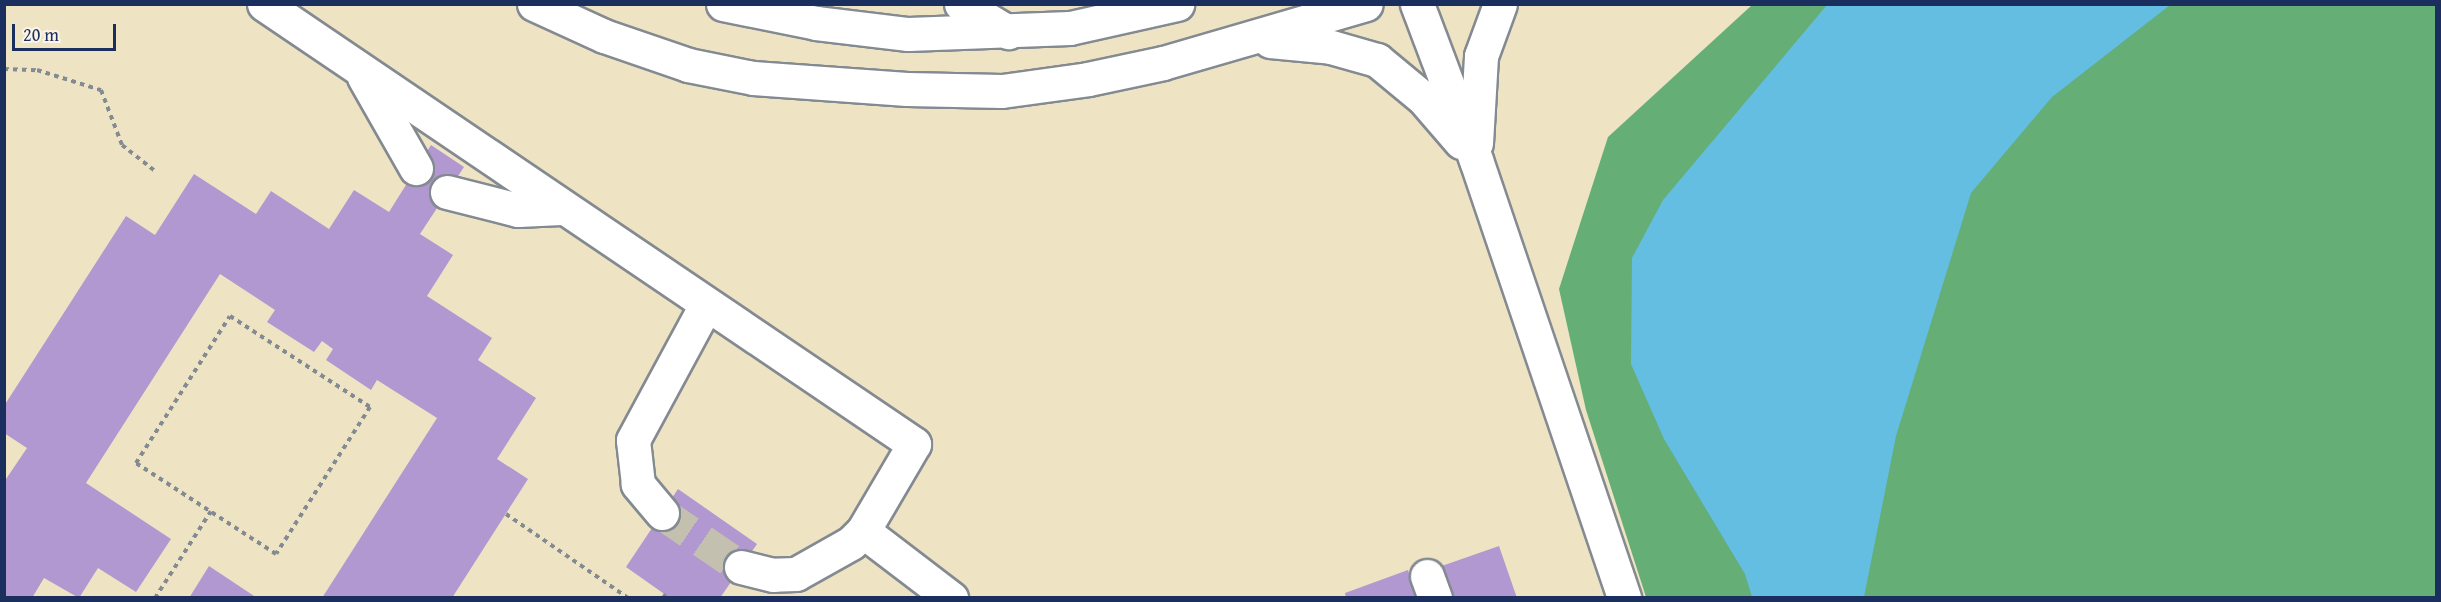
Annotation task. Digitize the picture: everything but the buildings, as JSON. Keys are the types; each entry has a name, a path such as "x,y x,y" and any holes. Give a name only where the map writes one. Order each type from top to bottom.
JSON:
{"street":[{"path":"264,4 355,63 561,208 914,444 863,531 835,555 796,574 773,575 741,567"},
{"path":"534,4 604,36 688,65 753,78 907,89 1002,91 1088,79 1252,40 1366,4"},
{"path":"723,4 776,16 908,34 1009,33 1070,28 1177,4"},
{"path":"776,16 840,4"},
{"path":"961,4 1009,33"},
{"path":"1417,4 1476,160 1624,597"},
{"path":"1476,160 1481,56 1500,4"},
{"path":"1252,40 1331,47 1377,60 1423,98 1476,160"},
{"path":"355,63 380,100 416,168"},
{"path":"447,192 519,210 561,208"},
{"path":"662,513 638,484 633,440 706,305"},
{"path":"863,531 951,597"}],"path":[{"path":"4,69 37,70 101,90 122,145 155,171"},
{"path":"230,316 370,407 276,554 211,511 136,463 230,316"},
{"path":"155,597 211,511"},
{"path":"506,514 628,597"}],"green space":[{"path":"1752,5 2436,5 2436,597 1646,597 1586,410 1559,289 1608,137"}],"water":[{"path":"1827,5 2170,5 2052,97 1971,193 1896,436 1864,597 1752,597 1745,574 1664,439 1631,364 1632,258 1663,200"}],"tunnel":[{"path":"662,513 741,567"}]}
